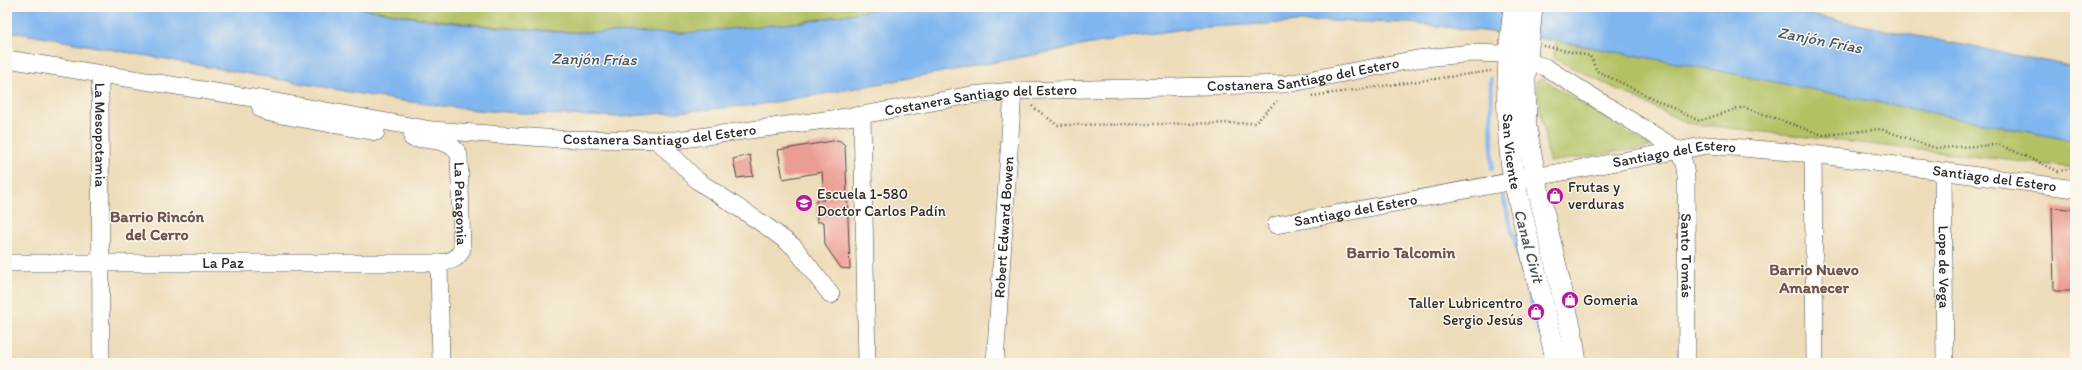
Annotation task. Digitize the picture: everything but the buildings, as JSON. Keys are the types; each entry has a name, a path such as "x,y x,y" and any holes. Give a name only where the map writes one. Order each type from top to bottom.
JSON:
{"main road":[{"name":"San Vicente","path":"1514,7 1528,37"},
{"name":"San Vicente","path":"1532,7 1528,37 1518,58 1508,132 1514,180 1557,363"},
{"name":"San Vicente","path":"1518,58 1535,176 1572,335 1576,363"}],"street":[{"name":"Costanera Santiago del Estero","path":"7,59 100,75 259,99 432,130 559,139 658,141 862,115 971,95 1013,91 1281,84 1443,56 1486,52 1518,58 1545,67 1678,150"},
{"name":"La Mesopotamia","path":"100,75 101,363"},
{"name":"Robert Edward Bowen","path":"995,363 1013,91"},
{"name":"La Patagonia","path":"259,99 261,109 270,113 450,144 456,148 459,155 462,249 459,256 452,261 439,263 440,363"},
{"path":"862,115 867,363"},
{"path":"658,141 698,181 766,226 794,247 831,295"},
{"name":"Santiago del Estero","path":"1276,225 1678,150 1717,145 1813,154 2075,189"},
{"name":"Santo Tomás","path":"1678,150 1684,163 1686,176 1687,363"},
{"path":"1813,154 1815,363"},
{"name":"Lope de Vega","path":"1943,171 1945,363"},
{"name":"La Paz","path":"7,263 439,263"}],"path":[{"path":"1528,37 1543,46 1590,56 1597,71 1699,121 1743,107 1823,135 1881,129 1935,148 2000,145 2058,171 2075,168"}],"green space":[{"path":"354,7 886,7 810,20 734,30 641,34 518,28 436,20"},
{"path":"1556,41 1688,65 2075,141 2075,168 1686,123 1553,58"},
{"path":"1541,78 1651,147 1549,162 1536,81"}],"water":[{"name":"Zanjón Frías","path":"7,7 354,7 429,20 555,32 683,33 806,22 886,7 1770,7 2075,67 2075,141 1688,65 1556,41 1408,23 1321,21 1191,28 1129,37 835,92 756,105 621,117 476,110 395,100 7,31"}],"waterway":[{"name":"Canal Civit","path":"1491,79 1492,168"},
{"name":"Canal Civit","path":"1503,197 1540,335"}],"place":[{"name":"Frutas y verduras","path":"1555,196"},
{"name":"Escuela 1-580 Doctor Carlos Padín","path":"804,203"},
{"name":"Gomeria","path":"1570,300"},
{"name":"Taller Lubricentro Sergio Jesús","path":"1536,312"}],"district":[{"name":"Barrio Rincón del Cerro","path":"157,225"},
{"name":"Barrio Talcomin","path":"1401,252"},
{"name":"Barrio Nuevo Amanecer","path":"1814,278"}]}
